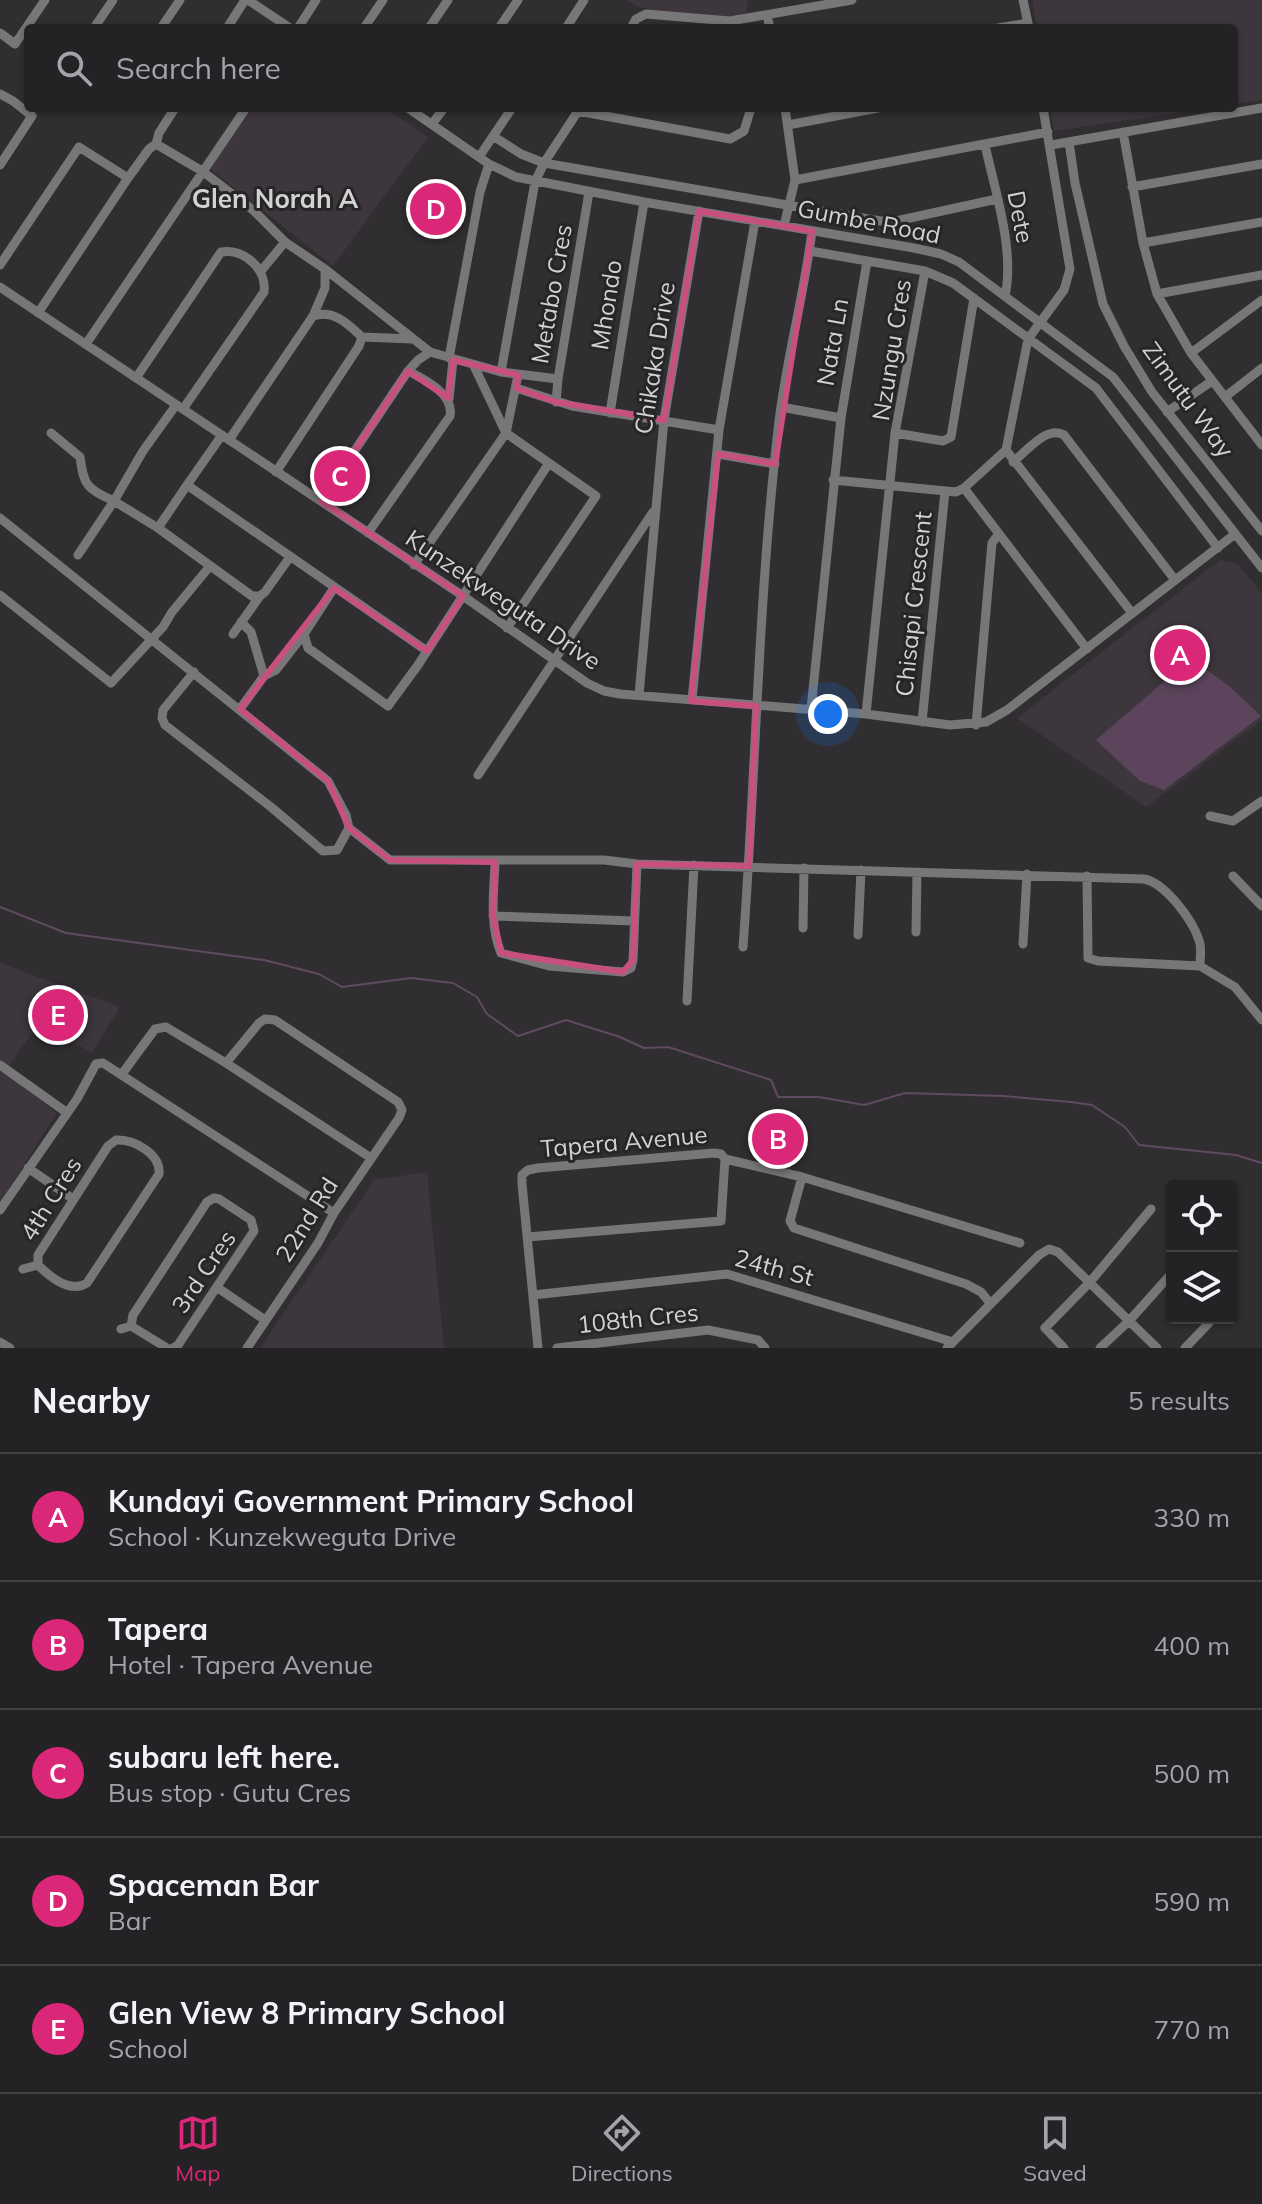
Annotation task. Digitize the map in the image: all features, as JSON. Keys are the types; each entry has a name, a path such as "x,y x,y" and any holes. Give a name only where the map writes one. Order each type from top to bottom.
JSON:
{"street":[{"path":"29,24 45,0"},
{"path":"97,24 113,0"},
{"path":"164,24 180,0"},
{"path":"230,24 246,0 284,24"},
{"path":"301,24 316,0"},
{"path":"367,24 383,0"},
{"path":"432,24 448,0"},
{"path":"502,24 518,0"},
{"path":"569,24 584,0"},
{"path":"633,24 646,14 730,21 852,0"},
{"path":"1023,0 1028,24"},
{"path":"767,15 769,24"},
{"path":"0,33 15,44 24,31"},
{"path":"0,94 24,110"},
{"path":"1051,145 1262,108"},
{"path":"0,165 32,116 27,112"},
{"path":"38,313 128,178 156,144 172,112"},
{"path":"86,344 243,112"},
{"name":"Gumbe Road","path":"414,112 489,164 535,182 941,254 959,262 1113,377 1262,568"},
{"path":"432,124 441,112"},
{"path":"479,157 509,112"},
{"path":"501,372 535,182 577,112"},
{"path":"594,112 730,139 744,131 750,112"},
{"path":"784,226 795,180 786,112"},
{"path":"788,125 857,112"},
{"path":"833,480 956,492 1006,450 1028,339 1064,290 1070,269 1044,112"},
{"path":"795,180 1048,132"},
{"path":"1123,132 1143,243 1157,294 1191,353 1261,442"},
{"path":"493,136 521,154 544,163 880,221 896,221 997,199"},
{"name":"Zimutu Way","path":"1069,142 1075,183 1103,304 1124,346 1167,412 1262,531"},
{"path":"156,144 202,171 254,211 285,242 325,269 430,352 501,372 558,379"},
{"name":"Dete","path":"985,145 1008,259 1005,296"},
{"path":"0,265 79,147 128,178"},
{"path":"368,533 450,416 451,359 480,192 489,164"},
{"path":"1132,187 1262,164"},
{"name":"Metabo Cres","path":"556,402 589,192"},
{"name":"Mhondo","path":"610,413 644,202"},
{"name":"Chikaka Drive","path":"639,695 653,512 664,420 699,211"},
{"path":"692,700 719,430 755,221"},
{"path":"1143,243 1262,222"},
{"path":"743,947 756,706 775,464 781,407 812,231"},
{"path":"261,271 285,242"},
{"path":"810,251 925,271 953,283 974,298 1096,388 1218,548"},
{"path":"78,555 143,451 264,292 261,271 237,252 221,252 136,378"},
{"name":"Nata Ln","path":"781,407 841,418 867,261"},
{"path":"158,528 313,316 325,288 325,269"},
{"name":"Nzungu Cres","path":"925,271 895,433 943,441 951,437 974,298"},
{"path":"1157,294 1262,275"},
{"name":"Kunzekweguta Drive","path":"0,287 463,596 587,683 604,691 976,725"},
{"path":"1191,353 1262,300"},
{"path":"313,316 330,314 362,337 413,339"},
{"path":"276,472 362,337"},
{"path":"321,501 408,371 430,352"},
{"path":"474,366 506,433 596,496 507,628"},
{"path":"1225,397 1262,368"},
{"path":"408,371 449,399"},
{"path":"414,565 506,433 518,375"},
{"path":"1167,412 1212,381"},
{"path":"516,388 556,402 719,430"},
{"path":"811,709 841,418"},
{"path":"1013,462 1049,432 1057,431 1064,435 1175,580"},
{"path":"51,433 80,457 85,482 92,490 158,528 252,596 260,596"},
{"path":"866,714 895,433"},
{"path":"1006,450 1132,613"},
{"path":"718,454 775,464"},
{"path":"304,634 308,648 388,706 549,463"},
{"path":"187,485 427,651"},
{"path":"964,488 1087,649"},
{"name":"Chisapi Crescent","path":"922,722 945,491"},
{"name":"Chikaka Drive","path":"478,775 653,512"},
{"path":"0,518 328,781 335,790 349,828 390,860 604,860 637,864 1144,879 1160,884 1195,931 1201,947 1200,966"},
{"path":"998,535 992,543 976,725 1007,710 1235,534"},
{"path":"233,634 290,557"},
{"path":"0,595 111,683 153,639 210,566"},
{"path":"240,709 264,676 276,670 304,634 334,588"},
{"path":"241,622 251,632 264,676"},
{"path":"194,672 163,710 165,725 323,851 337,850 349,828"},
{"path":"1210,816 1233,821 1262,801"},
{"path":"495,862 493,916 496,942 501,953 549,966 623,972 631,968 633,960 637,864"},
{"path":"687,1001 694,865"},
{"path":"803,928 804,868"},
{"path":"858,935 861,870"},
{"path":"916,932 917,873"},
{"path":"1023,944 1027,874"},
{"path":"1087,876 1088,958 1200,966 1235,987 1262,1020"},
{"path":"1233,876 1262,906"},
{"path":"493,916 634,921"},
{"name":"22nd Rd","path":"226,1063 262,1020 275,1020 398,1102 402,1113 247,1348"},
{"path":"122,1074 155,1029 166,1027 371,1158"},
{"path":"0,1210 77,1099 96,1064 103,1063 334,1213"},
{"path":"0,1065 66,1112"},
{"name":"4th Cres","path":"116,1140 133,1142 156,1159 160,1165 157,1179 87,1283 80,1287 68,1287 38,1265 38,1255 108,1146 116,1140"},
{"name":"Tapera Avenue","path":"714,1153 721,1154 725,1159 721,1221 527,1237 522,1175 528,1170 714,1153"},
{"path":"725,1159 802,1177 1020,1243"},
{"path":"28,1168 73,1199"},
{"path":"802,1177 790,1221 794,1228 966,1284 981,1292 990,1303"},
{"name":"3rd Cres","path":"167,1348 126,1328 207,1202 214,1198 251,1220 255,1226 251,1238 218,1288 173,1348"},
{"path":"1064,1348 1045,1328 1090,1282 1151,1209"},
{"path":"527,1237 538,1348"},
{"path":"950,1345 1044,1250 1052,1249 1157,1348"},
{"path":"23,1269 38,1265"},
{"name":"24th St","path":"533,1295 727,1274 950,1345"},
{"path":"1100,1348 1166,1280"},
{"path":"218,1288 265,1320"},
{"path":"1185,1348 1208,1324"},
{"name":"108th Cres","path":"557,1348 715,1330 758,1340 765,1348"},
{"path":"0,1342 10,1348"}],"highlighted area":[{"path":"699,211 812,231 775,464 718,454 691,701 756,706 749,866 637,864 633,960 623,972 501,953 493,916 495,862 390,860 349,828 328,781 240,709 334,588 427,651 463,596 321,501 408,371 448,398 453,360 518,375 516,388 556,402 664,420"}],"shaded area":[{"path":"627,0 748,0 746,14 730,24 639,7"},
{"path":"1032,0 1262,0 1262,100 1238,103 1238,24 1036,24"},
{"path":"246,112 391,112 428,137 333,266 209,168"},
{"path":"1051,112 1183,112 1054,131"},
{"path":"1220,560 1238,564 1262,593 1262,720 1146,807 1017,718"},
{"path":"1188,661 1218,678 1261,716 1164,790 1140,781 1096,740"},
{"path":"0,963 120,1007 92,1053 39,1023 9,1066 0,1060"},
{"path":"0,1069 57,1113 0,1203"},
{"path":"427,1172 444,1348 260,1348 374,1180"}],"waterway":[{"path":"0,907 66,933 264,960 319,974 342,987 411,978 453,983 477,997 487,1014 518,1036 566,1020 644,1048 668,1047 771,1080 778,1097 819,1097 864,1105 905,1093 1071,1102 1092,1105 1125,1127 1139,1145 1236,1155 1262,1163"}],"place":[{"name":"Spaceman Bar","path":"436,209"},
{"name":"subaru left here.","path":"340,476"},
{"name":"Kundayi Government Primary School","path":"1180,655"},
{"name":"Glen View 8 Primary School","path":"58,1015"},
{"name":"Tapera","path":"778,1139"}],"district":[{"name":"Glen Norah A","path":"275,199"}]}
